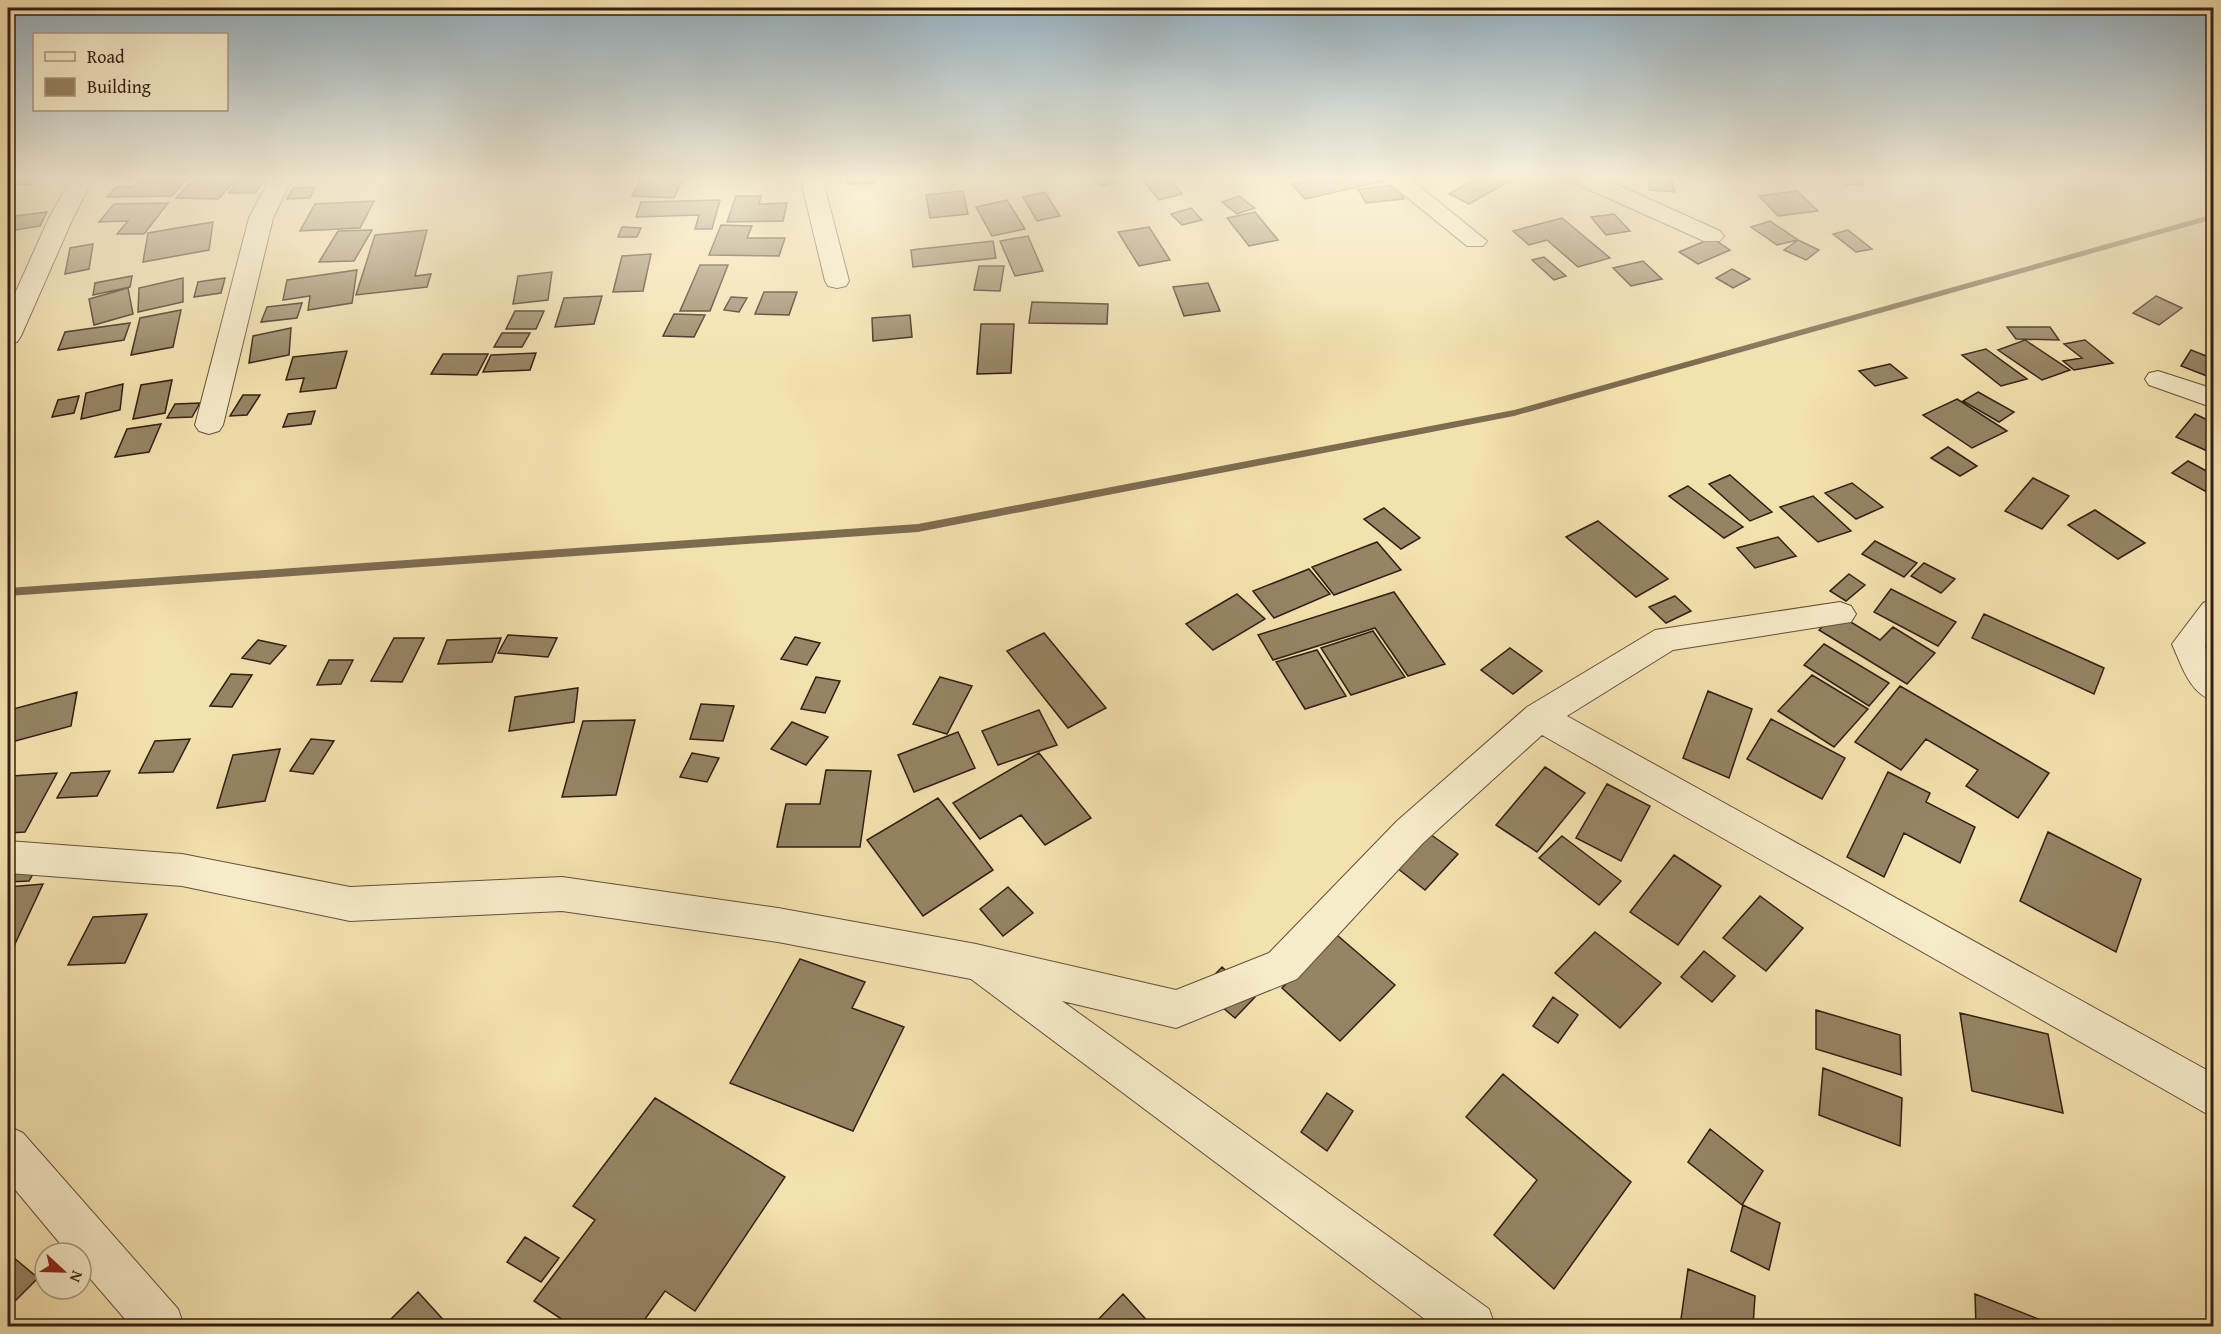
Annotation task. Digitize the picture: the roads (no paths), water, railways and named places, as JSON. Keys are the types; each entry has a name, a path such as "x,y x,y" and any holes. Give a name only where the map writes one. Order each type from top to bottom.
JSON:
{"street":[{"path":"8,336 51,239"},
{"path":"209,425 256,239"},
{"path":"827,239 837,281"},
{"path":"2158,378 2214,399"},
{"path":"2214,611 2188,644 2202,675 2214,687"},
{"path":"8,857 182,870 350,904 562,894 778,926 976,962 1176,1009 1283,966 1410,832 1539,717 1666,639 1840,614"},
{"path":"1539,717 2214,1096"},
{"path":"976,962 1472,1326"},
{"path":"8,1148 161,1326"}],"waterway":[{"path":"8,592 918,528 1514,413 2131,239"}]}
